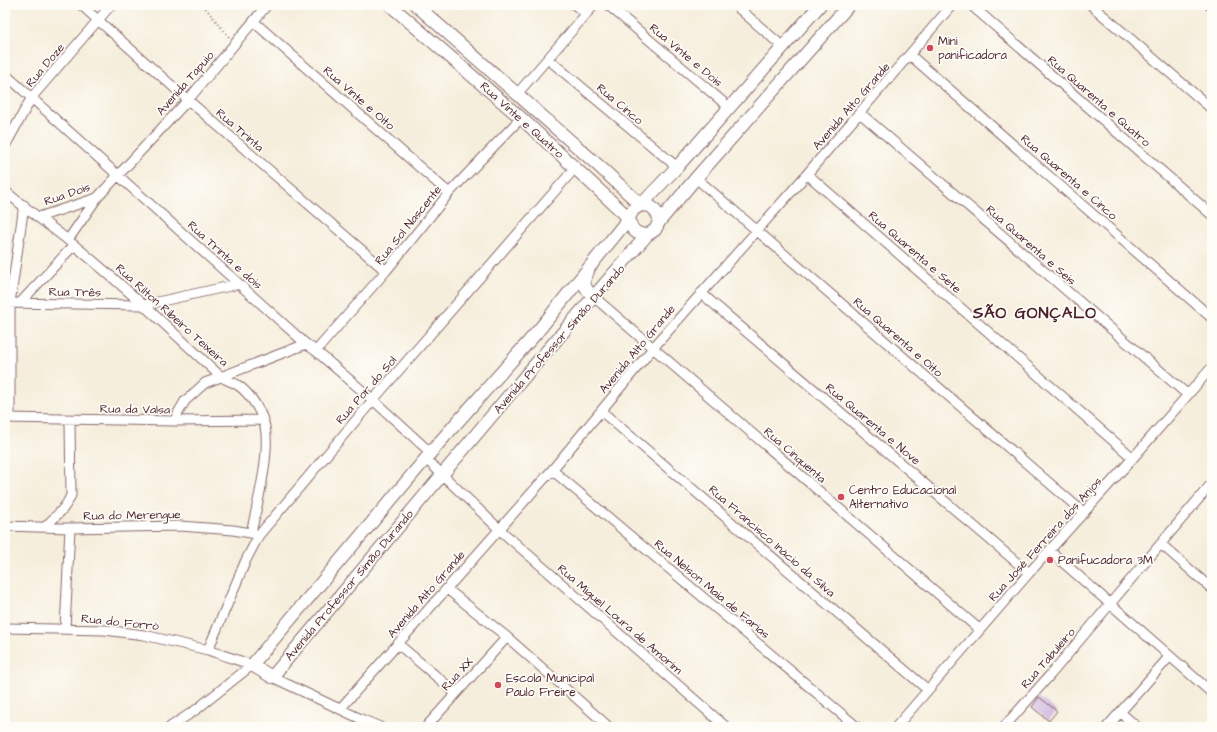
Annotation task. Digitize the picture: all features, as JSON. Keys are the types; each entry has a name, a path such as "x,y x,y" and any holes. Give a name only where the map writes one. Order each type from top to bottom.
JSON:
{"street":[{"name":"Rua Trinta","path":"81,5 188,100 386,271"},
{"name":"Rua Doze","path":"5,146 32,98 111,5"},
{"name":"Avenida Tapuio","path":"118,175 188,100 267,5"},
{"name":"Rua Vinte e Quatro","path":"390,5 521,118 588,180 629,218 631,228 634,231 638,234 647,235"},
{"name":"Rua Vinte e Quatro","path":"416,5 641,205 650,206 654,209 659,217 659,222"},
{"path":"575,5 586,14"},
{"path":"517,94 594,5"},
{"name":"Rua Vinte e Dois","path":"608,5 730,108"},
{"path":"735,5 783,47"},
{"name":"Avenida Professor Simão Durando","path":"252,665 428,456 538,332 629,218 633,210 641,205 677,167 820,5"},
{"name":"Avenida Professor Simão Durando","path":"272,676 441,475 647,235 655,230 659,222 696,178 849,5"},
{"name":"Avenida Alto Grande","path":"340,709 552,470 653,348 860,114 952,5"},
{"name":"Rua Quarenta e Quatro","path":"971,5 1212,215"},
{"path":"1091,5 1212,109"},
{"name":"Rua Vinte e Oito","path":"254,22 449,193"},
{"name":"Rua Quarenta e Cinco","path":"910,55 1212,318"},
{"name":"Rua Cinco","path":"548,59 677,167"},
{"name":"Rua Trinta e dois","path":"5,74 306,344 373,400 428,456 441,475"},
{"name":"Rua Quarenta e Seis","path":"860,114 1188,396"},
{"name":"Rua Sol Nascente","path":"316,351 386,271 449,193 521,118"},
{"path":"588,180 600,167"},
{"name":"Rua Por do Sol","path":"208,650 246,560 255,534 575,168"},
{"name":"Rua Quarenta e Sete","path":"807,174 1133,458"},
{"name":"Rua Dois","path":"39,217 97,198 118,175"},
{"name":"Rua Quarenta e Oito","path":"696,178 1084,513"},
{"name":"Rua Rilton Ribeiro Teixeira","path":"6,194 24,205 39,217 144,305 220,377 237,385 248,395 264,420 266,430 266,451 255,534"},
{"path":"20,302 71,243 97,198"},
{"path":"7,418 7,303 24,205"},
{"path":"591,266 586,276 585,286 587,291 594,297"},
{"name":"Rua Três","path":"7,303 144,305 240,284"},
{"name":"Rua Quarenta e Nove","path":"701,293 1029,573"},
{"name":"Rua Cinquenta","path":"594,297 980,630"},
{"path":"174,421 181,407 198,388 209,381 306,344"},
{"name":"Rua José Ferreira dos Anjos","path":"896,727 1029,573 1133,458 1212,367"},
{"name":"Rua Francisco Inácio da Silva","path":"601,411 928,690"},
{"name":"Rua da Valsa","path":"7,418 174,421 264,420"},
{"path":"45,527 68,504 71,495 70,420"},
{"name":"Rua Nelson Maia de Farias","path":"552,470 857,727"},
{"name":"Rua Miguel Loura de Amorim","path":"441,475 498,530 726,727"},
{"name":"Rua Tabuleiro","path":"1004,727 1211,486"},
{"name":"Rua do Merengue","path":"5,526 70,528 180,526 233,530 255,534"},
{"path":"65,629 70,528"},
{"path":"1161,544 1212,589"},
{"path":"1050,551 1212,693"},
{"path":"447,589 506,637 608,727"},
{"name":"Rua do Forró","path":"5,628 105,630 144,634 208,650 252,665"},
{"name":"Rua XX","path":"426,727 506,637"},
{"path":"398,644 456,693"},
{"path":"1108,727 1170,656"},
{"path":"170,727 252,665 361,720 380,727"},
{"path":"1121,713 1137,727"}],"path":[{"path":"203,5 235,44"}],"building":[{"path":"1039,697 1057,711 1049,721 1032,707"}],"place":[{"name":"Mini panificadora","path":"930,48"},
{"name":"Centro Educacional Alternativo","path":"841,497"},
{"name":"Panifucadora 3M","path":"1050,560"},
{"name":"Escola Municipal Paulo Freire","path":"498,685"}],"district":[{"name":"SÃO GONÇALO","path":"1035,312"}]}
